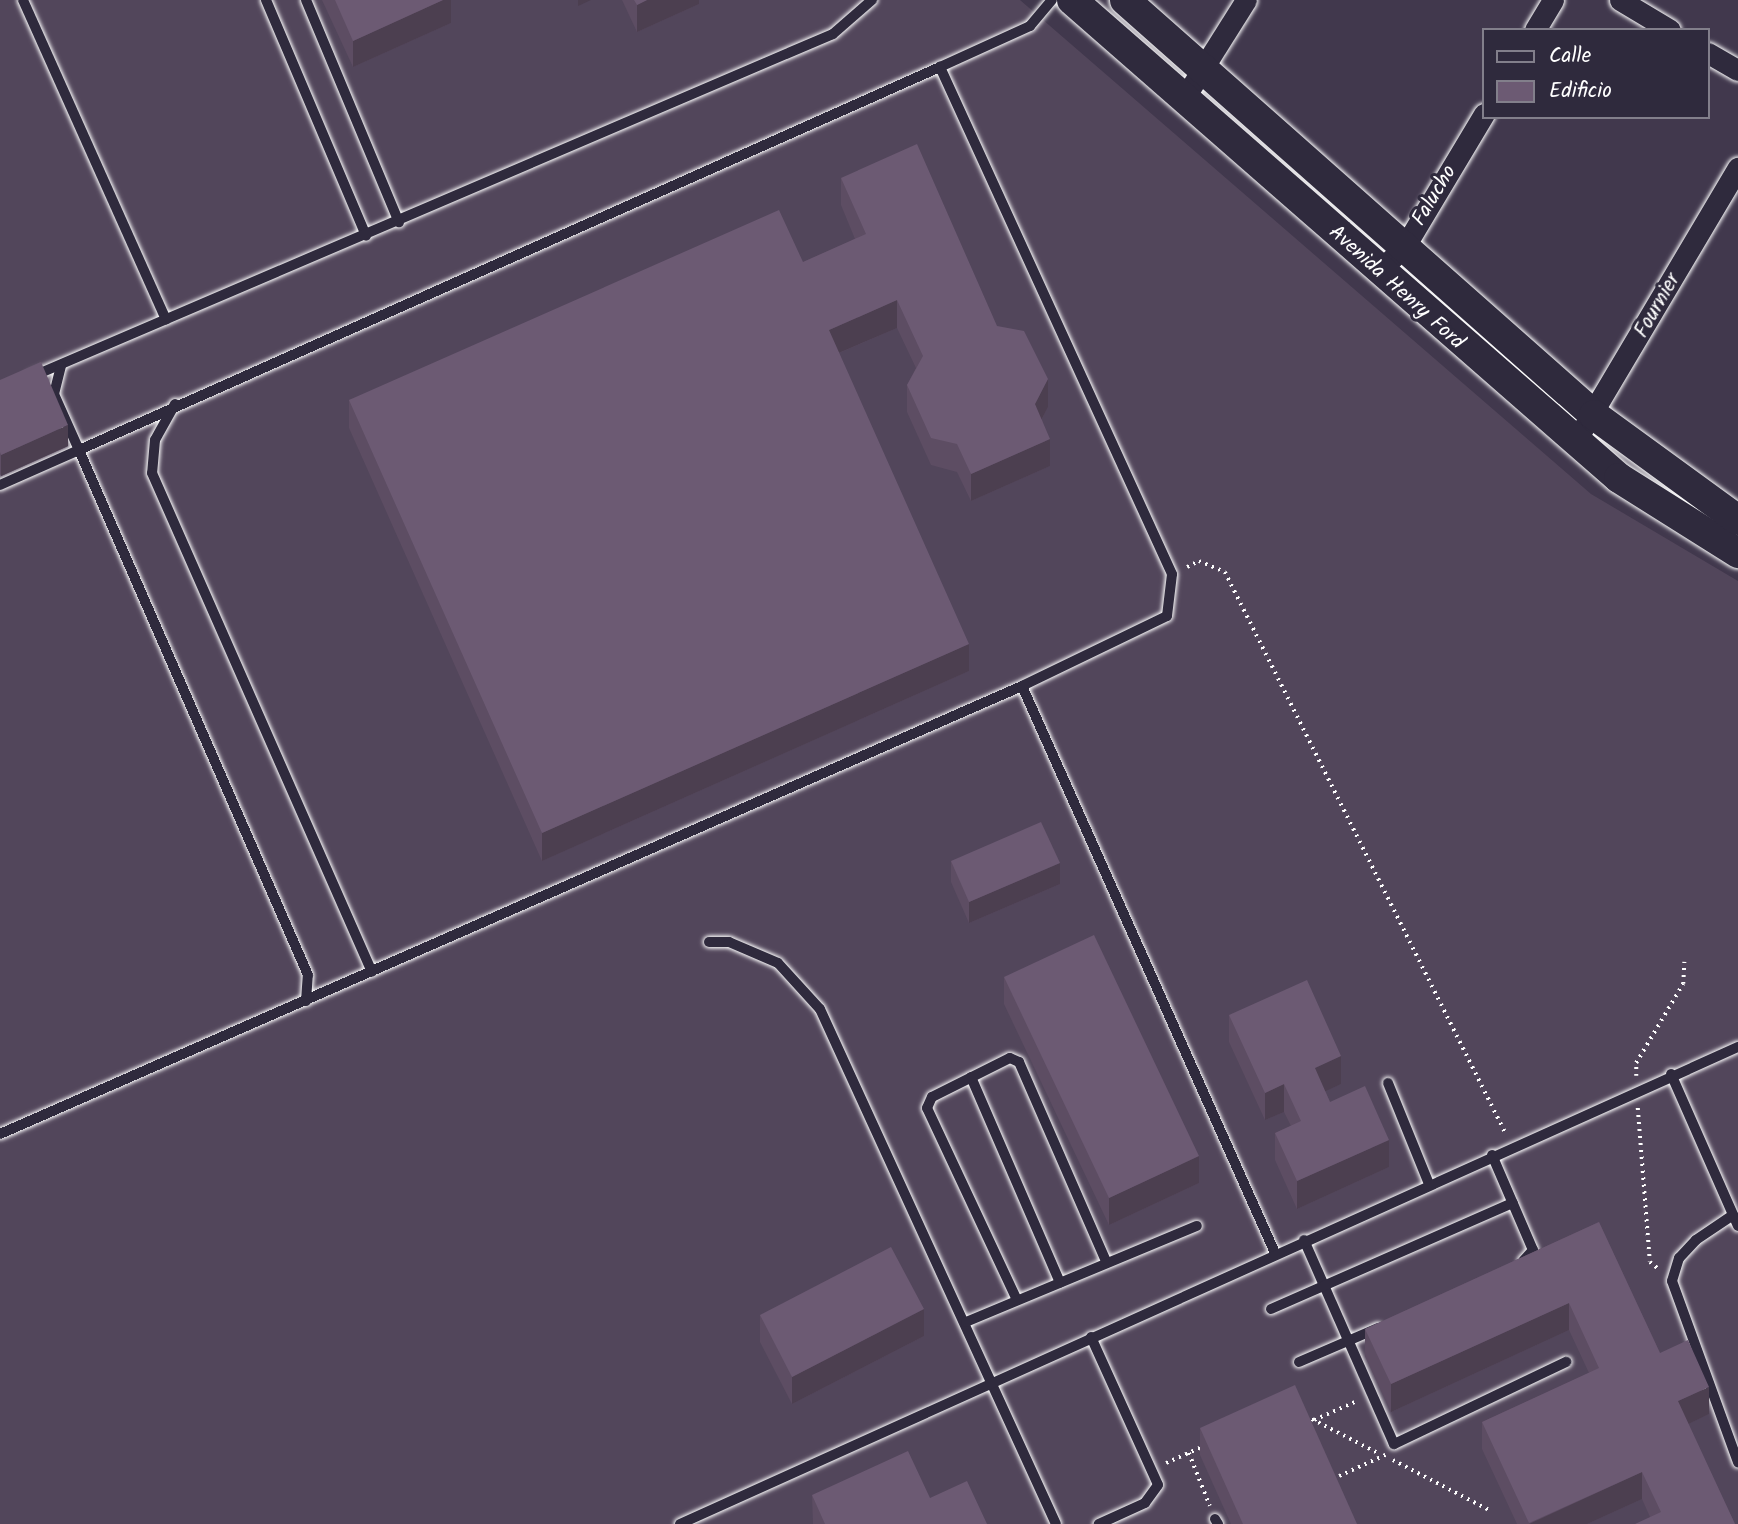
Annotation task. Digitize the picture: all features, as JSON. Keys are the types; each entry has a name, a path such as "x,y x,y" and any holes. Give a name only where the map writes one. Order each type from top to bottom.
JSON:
{"main road":[{"name":"Avenida Henry Ford","path":"1072,0 1378,272 1575,442 1657,504 1738,553"},
{"name":"Avenida Henry Ford","path":"1125,0 1594,415 1738,520"}],"street":[{"path":"1183,100 1246,0"},
{"path":"1536,28 1553,0"},
{"path":"1620,0 1667,28"},
{"path":"1710,54 1738,71"},
{"name":"Falucho","path":"1378,272 1405,246 1482,117"},
{"name":"Fournier","path":"1575,442 1594,415 1738,168"}],"lane":[{"path":"23,0 166,320"},
{"path":"265,0 366,236"},
{"path":"306,0 399,222"},
{"path":"12,384 61,366 399,222 833,34 872,0"},
{"path":"0,485 175,404 940,68 1030,26 1052,0"},
{"path":"0,1134 1022,687 1159,624 1172,603 1172,574 940,68"},
{"path":"61,366 54,394 308,975 306,1001"},
{"path":"175,404 155,440 152,472 372,972"},
{"path":"1022,687 1275,1254"},
{"path":"709,942 729,942 778,963 820,1009 966,1322 1056,1524"},
{"path":"680,1524 1671,1074 1738,1047"},
{"path":"1017,1300 927,1108 932,1097 1010,1058 1019,1062 1107,1263"},
{"path":"1671,1074 1738,1226"},
{"path":"971,1077 1060,1283"},
{"path":"1388,1083 1429,1184"},
{"path":"1492,1155 1533,1250 1504,1269"},
{"path":"1270,1309 1513,1203"},
{"path":"1733,1215 1696,1240 1679,1258 1672,1281 1738,1462"},
{"path":"966,1322 1197,1226"},
{"path":"1304,1240 1369,1395 1394,1444 1566,1362"},
{"path":"1298,1363 1391,1322"},
{"path":"1091,1337 1155,1468 1153,1496 1099,1524"}],"path":[{"path":"1172,574 1199,561 1225,572 1512,1146"},
{"path":"1672,1281 1650,1262 1636,1063 1683,984 1684,962"},
{"path":"1314,1420 1369,1395"},
{"path":"1297,1412 1491,1511"},
{"path":"1155,1468 1214,1441"},
{"path":"1339,1476 1384,1455 1394,1444"},
{"path":"1189,1453 1217,1521"}],"shaded area":[{"path":"0,0 1020,0 1591,494 1738,581 1738,1524 0,1524"}],"building":[{"path":"335,0 443,0 353,41"},
{"path":"634,0 647,0 637,5"},
{"path":"917,144 997,326 1024,331 1048,379 1035,404 1050,439 971,474 957,444 931,438 907,385 923,356 897,300 829,330 969,644 542,833 349,400 779,210 803,262 866,234 841,178"},
{"path":"41,362 68,425 1,455 0,380"},
{"path":"1041,822 1060,863 969,902 951,861"},
{"path":"1094,935 1199,1156 1109,1198 1004,977"},
{"path":"1307,980 1341,1056 1315,1068 1330,1102 1365,1086 1389,1140 1297,1181 1275,1133 1301,1121 1284,1084 1265,1093 1229,1015"},
{"path":"1599,1222 1660,1353 1688,1340 1709,1387 1678,1401 1735,1524 1635,1524 1661,1512 1642,1472 1529,1523 1482,1422 1599,1368 1569,1303 1391,1384 1365,1329"},
{"path":"891,1247 924,1309 792,1377 760,1315"},
{"path":"1295,1385 1357,1524 1243,1524 1200,1428"},
{"path":"908,1451 930,1498 967,1481 987,1524 825,1524 812,1495"}]}
